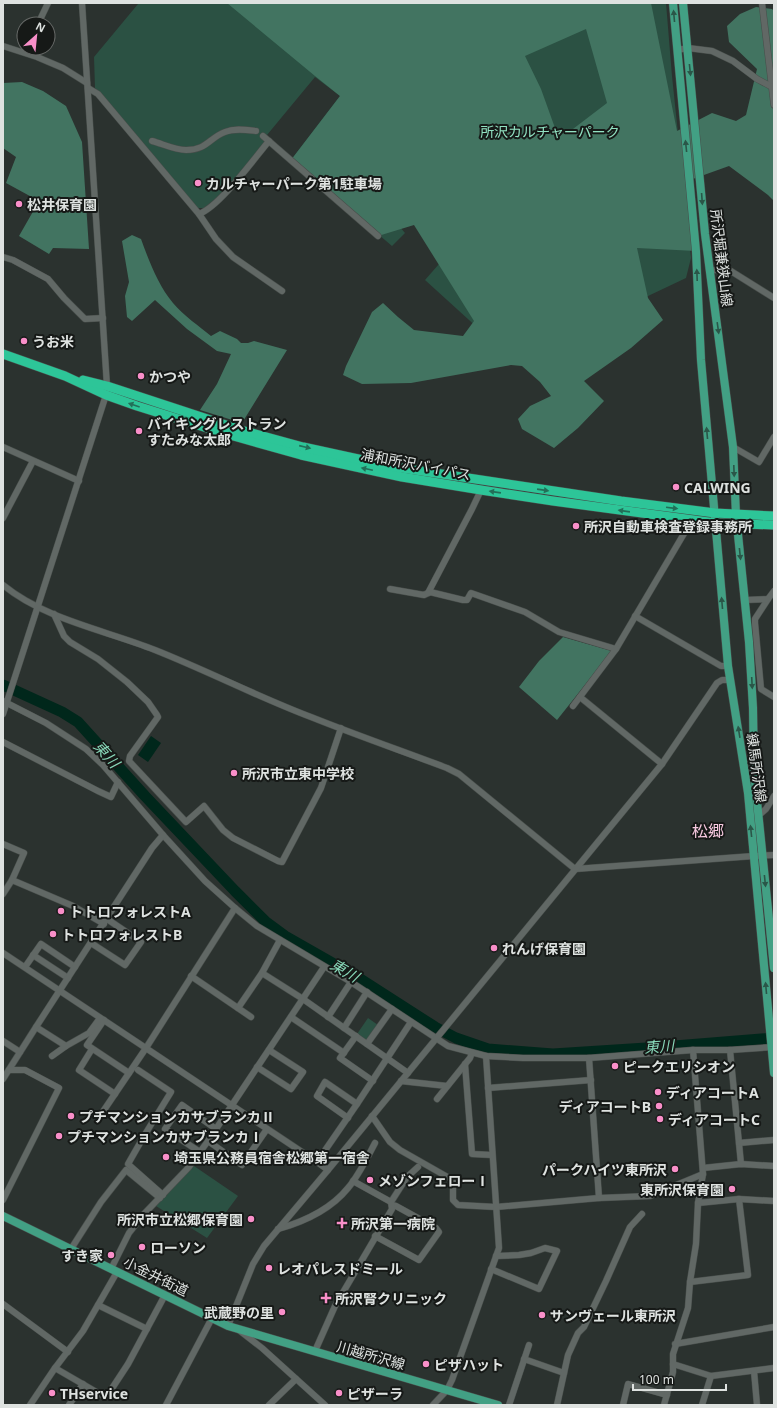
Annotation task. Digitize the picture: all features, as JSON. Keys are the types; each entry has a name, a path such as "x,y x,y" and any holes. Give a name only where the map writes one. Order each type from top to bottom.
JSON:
{"highway":[{"name":"浦和所沢バイパス","path":"3,354 107,390 303,447 395,467 715,518 774,524"},
{"name":"浦和所沢バイパス","path":"107,390 223,433 301,455 402,477 481,490 692,520 715,518"},
{"name":"浦和所沢バイパス","path":"736,519 774,516"}],"main road":[{"name":"所沢堀兼狭山線","path":"673,3 696,251 701,360 715,518"},
{"name":"所沢堀兼狭山線","path":"683,3 710,272 733,447 736,519"},
{"name":"練馬所沢線","path":"715,518 728,666 746,778 769,1027 772,1045"},
{"name":"練馬所沢線","path":"736,519 750,649 754,772 774,968"},
{"path":"772,1045 774,1073"},
{"name":"小金井街道","path":"3,1216 228,1326 237,1329"},
{"name":"川越所沢線","path":"237,1329 498,1405"}],"street":[{"path":"42,16 48,3"},
{"path":"3,714 107,390 82,3"},
{"path":"762,3 774,105"},
{"path":"3,46 13,48 63,68 98,94 199,214 216,239 233,257 282,291"},
{"path":"677,50 688,48 712,51 733,61 757,80 773,87"},
{"path":"152,141 181,149 192,149 204,146 230,130 237,129 256,131"},
{"path":"263,136 378,236"},
{"path":"199,214 203,213 224,196 269,141"},
{"path":"3,257 13,260 48,279 85,319 103,318"},
{"path":"710,272 726,268 774,298"},
{"path":"733,447 759,462 774,437"},
{"path":"3,447 79,481"},
{"path":"3,518 33,461"},
{"path":"428,593 481,490"},
{"path":"573,706 616,649 692,520"},
{"path":"3,585 17,596 38,608 156,651 311,718 447,768 459,774 576,869 754,856 774,856"},
{"path":"390,590 424,594 430,592 463,600 467,600 471,593 525,612 559,632 616,649"},
{"path":"774,591 755,619 754,623 761,689 774,697"},
{"path":"745,600 768,599"},
{"path":"54,614 64,636 70,642 98,659 127,682 148,702 157,715 158,717 130,756 129,761 186,822 204,806 223,830 234,838 278,861 282,862 315,801 321,788 341,728"},
{"path":"636,616 721,666 728,666"},
{"path":"228,1326 255,1259 260,1251 662,764 717,683 722,680 730,680"},
{"path":"580,697 662,764"},
{"path":"6,701 86,749 103,765 205,881 257,926 351,982 448,1046 486,1056 523,1058 589,1058 693,1050 730,1050 772,1045"},
{"path":"3,742 112,797 118,782"},
{"path":"759,815 766,809 774,796"},
{"path":"3,1079 152,848 163,835"},
{"path":"3,844 24,854 12,880 3,894"},
{"path":"12,880 105,921 141,942 125,966 91,943"},
{"path":"102,1113 146,1048 235,908"},
{"path":"238,1008 262,973 280,940"},
{"path":"25,967 41,944 76,967"},
{"path":"33,955 68,978"},
{"path":"4,956 25,967 328,1170"},
{"path":"30,1405 55,1368 83,1331 98,1305 130,1234 144,1214 189,1167 208,1141 324,967"},
{"path":"262,973 408,1073"},
{"path":"191,976 251,1017"},
{"path":"328,1017 351,982"},
{"path":"344,1028 366,992"},
{"path":"367,1044 392,1009"},
{"path":"291,1017 344,1053"},
{"path":"52,1056 89,1033 102,1019"},
{"path":"102,1019 87,1045 129,1073"},
{"path":"317,1162 373,1081 411,1022"},
{"path":"36,1027 66,1046"},
{"path":"356,1036 340,1058 373,1081"},
{"path":"3,1041 20,1052"},
{"path":"92,1049 78,1070 115,1094"},
{"path":"257,1067 291,1090 303,1072 269,1050"},
{"path":"664,1405 673,1372 672,1354 688,1308 690,1282 696,1244 698,1203 703,1171 693,1050"},
{"path":"730,1050 741,1164"},
{"path":"437,1099 472,1053"},
{"path":"433,1405 447,1390 452,1380 496,1256 499,1243 486,1056"},
{"path":"589,1058 599,1198"},
{"path":"465,1064 472,1154 492,1154"},
{"path":"3,1200 59,1088 25,1070 9,1070"},
{"path":"138,1070 171,1092 128,1164 162,1196"},
{"path":"488,1088 591,1080"},
{"path":"401,1081 447,1086"},
{"path":"348,1118 317,1096 325,1082 357,1104"},
{"path":"200,1152 165,1129 182,1105 216,1129"},
{"path":"372,1116 390,1142 400,1150 453,1181 453,1200 455,1204 496,1207 599,1198 650,1196 703,1171 741,1164 774,1166"},
{"path":"208,1141 242,1164 267,1128"},
{"path":"739,1143 774,1140"},
{"path":"278,1229 306,1218 328,1206 343,1194 353,1181 375,1143"},
{"path":"315,1351 335,1306 392,1209 392,1204 407,1177 418,1167"},
{"path":"71,1249 101,1202 126,1170 162,1196"},
{"path":"353,1181 436,1228 439,1232 419,1260 375,1236"},
{"path":"698,1203 740,1199 774,1201"},
{"path":"690,1282 748,1275 740,1199"},
{"path":"557,1405 568,1355 578,1333 584,1327 630,1227 642,1214"},
{"path":"491,1269 539,1289 557,1251 545,1248 519,1255 496,1256"},
{"path":"55,1368 104,1397 107,1396 128,1364 165,1295"},
{"path":"3,1304 68,1352"},
{"path":"98,1305 147,1330"},
{"path":"166,1405 212,1318"},
{"path":"675,1344 774,1327"},
{"name":"小金井街道","path":"237,1329 250,1338 325,1405"},
{"path":"509,1405 529,1344"},
{"path":"524,1359 564,1373"},
{"path":"673,1364 711,1376 774,1368"},
{"path":"754,1371 757,1405"},
{"path":"702,1405 711,1376"},
{"path":"269,1405 296,1379"},
{"path":"69,1405 83,1384"},
{"path":"623,1405 628,1384 667,1395"}],"green space":[{"name":"所沢カルチャーパーク","path":"136,3 666,3 691,258 686,278 513,360 425,280 439,264 458,271 426,186 394,220 405,233 392,246 291,160 340,96 315,77 267,135 266,142 220,195 204,208 197,208 95,88 94,57 138,4"},
{"name":"所沢カルチャーパーク","path":"227,3 651,3 677,131 712,113 736,121 746,115 757,69 729,42 727,26 740,14 756,7 772,9 774,11 774,201 729,166 690,180 696,251 637,248 648,298 663,320 631,348 584,381 604,401 578,428 554,448 522,429 518,419 530,406 551,396 540,382 522,366 511,365 411,383 362,384 343,375 372,312 383,303 414,330 463,336 474,321 414,225 378,236 291,160 340,96","holes":["586,29 607,103 569,132 555,128 541,89 525,56"]},
{"path":"22,82 43,91 66,106 82,142 89,249 53,248 49,254 19,236 39,201 6,183 16,157 3,148 3,83"},
{"path":"132,235 141,239 158,281 173,303 187,317 211,336 220,331 237,339 241,343 254,341 287,350 242,423 200,410 217,384 231,354 217,351 187,329 155,300 132,321 127,317 125,296 129,282 122,241"},
{"path":"563,637 612,651 557,720 519,687 539,661"},
{"path":"368,1018 378,1025 368,1039 365,1040 357,1034"},
{"path":"194,1166 238,1196 207,1238 156,1206"}],"shaded area":[{"path":"151,736 161,743 148,762 138,755"}],"waterway":[{"name":"東川","path":"3,685 62,712 78,722 145,796 266,922 285,936 357,977 435,1027 456,1038 488,1049 553,1054 774,1038"}],"place":[{"name":"カルチャーパーク第1駐車場","path":"198,183"},
{"name":"松井保育園","path":"19,204"},
{"name":"うお米","path":"24,341"},
{"name":"かつや","path":"141,376"},
{"name":"バイキングレストラン すたみな太郎","path":"139,431"},
{"name":"CALWING","path":"676,487"},
{"name":"所沢自動車検査登録事務所","path":"576,526"},
{"name":"所沢市立東中学校","path":"234,773"},
{"name":"トトロフォレストA","path":"61,911"},
{"name":"トトロフォレストB","path":"53,934"},
{"name":"れんげ保育園","path":"494,948"},
{"name":"ピークエリシオン","path":"615,1066"},
{"name":"ディアコートA","path":"658,1092"},
{"name":"ディアコートB","path":"659,1106"},
{"name":"プチマンションカサブランカⅡ","path":"71,1116"},
{"name":"ディアコートC","path":"660,1119"},
{"name":"プチマンションカサブランカⅠ","path":"59,1136"},
{"name":"埼玉県公務員宿舎松郷第一宿舎","path":"166,1157"},
{"name":"パークハイツ東所沢","path":"675,1169"},
{"name":"メゾンフェローⅠ","path":"370,1180"},
{"name":"東所沢保育園","path":"732,1189"},
{"name":"所沢市立松郷保育園","path":"251,1219"},
{"name":"所沢第一病院","path":"342,1223"},
{"name":"ローソン","path":"142,1247"},
{"name":"すき家","path":"111,1255"},
{"name":"レオパレスドミール","path":"269,1268"},
{"name":"所沢腎クリニック","path":"326,1298"},
{"name":"武蔵野の里","path":"282,1312"},
{"name":"サンヴェール東所沢","path":"542,1315"},
{"name":"ピザハット","path":"426,1364"},
{"name":"THservice","path":"52,1393"},
{"name":"ピザーラ","path":"339,1393"}],"district":[{"name":"松郷","path":"708,831"}]}
